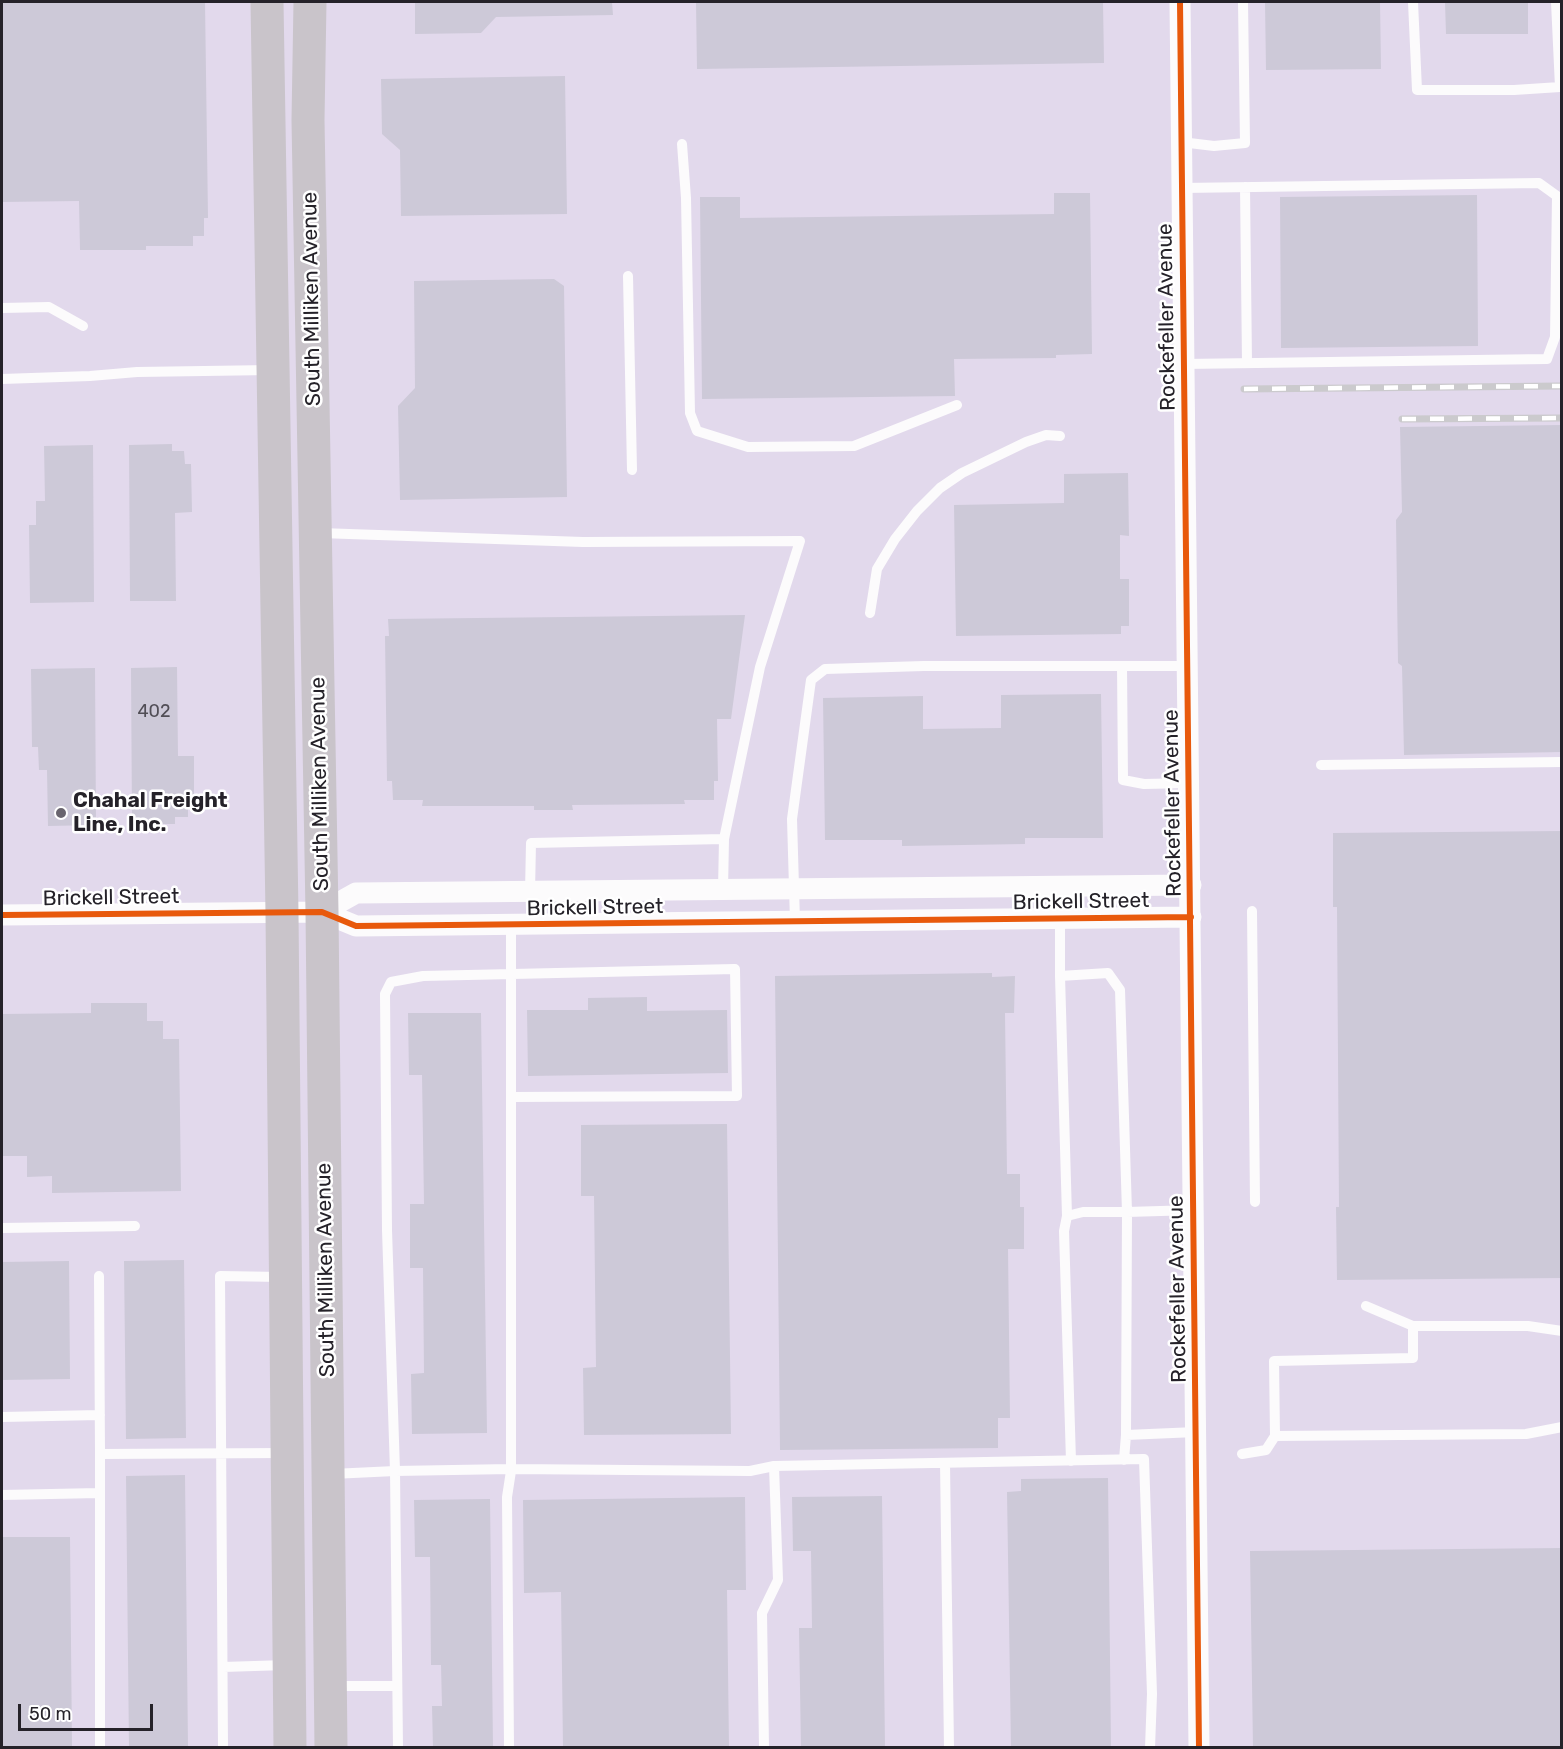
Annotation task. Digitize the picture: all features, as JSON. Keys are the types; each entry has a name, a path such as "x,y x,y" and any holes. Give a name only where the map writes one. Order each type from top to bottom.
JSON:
{"main road":[{"name":"South Milliken Avenue","path":"267,2 282,913 290,1748"},
{"name":"South Milliken Avenue","path":"310,2 308,120 322,912 331,1748"}],"street":[{"name":"Rockefeller Avenue","path":"1180,2 1199,1748"},
{"name":"Brickell Street","path":"322,912 356,893 1191,885"},
{"name":"Brickell Street","path":"2,915 322,912 356,926 1191,917"}],"lane":[{"path":"1181,142 1214,146 1245,143 1243,2"},
{"path":"1413,2 1417,90 1514,90 1560,87 1556,2"},
{"path":"682,144 686,198 690,413 697,432 748,447 855,446 957,405"},
{"path":"1182,188 1539,183 1557,196 1555,338 1547,359 1184,364"},
{"path":"1245,187 1247,363"},
{"path":"627,276 632,470"},
{"path":"2,308 49,307 83,326"},
{"path":"2,379 137,372 274,370"},
{"path":"870,613 878,569 895,539 917,511 940,488 962,472 1026,442 1046,435 1060,436"},
{"path":"316,532 583,542 800,541 760,667 724,840 723,890"},
{"path":"795,921 792,819 811,680 825,669 924,666 1188,666"},
{"path":"1122,666 1123,780 1144,783 1189,783"},
{"path":"1321,765 1562,762"},
{"path":"530,891 531,843 724,840"},
{"path":"1252,911 1255,1202"},
{"path":"1060,918 1067,1216 1064,1231 1071,1461"},
{"path":"509,1748 507,1497 511,1469 511,926"},
{"path":"398,1748 395,1471 387,1230 385,994 390,982 423,976 735,969 737,1096 511,1097"},
{"path":"1060,976 1108,973 1120,990 1127,1212 1124,1460"},
{"path":"1067,1216 1083,1212 1194,1210"},
{"path":"2,1228 135,1226"},
{"path":"99,1276 100,1748"},
{"path":"223,1748 220,1276 285,1277"},
{"path":"1366,1306 1413,1326 1528,1326 1562,1331"},
{"path":"1242,1454 1266,1450 1275,1436 1274,1361 1413,1358 1413,1326"},
{"path":"2,1417 100,1415"},
{"path":"1275,1436 1526,1434 1562,1427"},
{"path":"1126,1435 1196,1432"},
{"path":"99,1454 287,1452"},
{"path":"329,1474 511,1469 750,1471 774,1466 1144,1459 1152,1694 1150,1748"},
{"path":"945,1463 949,1748"},
{"path":"764,1748 762,1613 778,1580 774,1466"},
{"path":"2,1494 99,1493"},
{"path":"223,1667 290,1665"},
{"path":"331,1686 397,1686"}],"shaded area":[{"path":"2,2 1561,2 1561,1747 2,1748"}],"building":[{"path":"2,2 205,2 208,218 204,218 204,236 193,236 193,246 146,246 146,250 80,250 79,201 2,202"},
{"path":"415,2 612,2 613,15 496,17 481,33 415,34"},
{"path":"696,2 1103,2 1104,63 697,69"},
{"path":"1265,2 1380,2 1381,69 1266,70"},
{"path":"1445,2 1528,2 1528,34 1446,34"},
{"path":"565,76 567,214 401,216 400,150 382,134 381,79"},
{"path":"1054,193 1090,193 1092,354 1056,355 1056,358 954,359 955,396 702,399 700,197 740,197 740,218 1054,214"},
{"path":"1477,195 1478,346 1281,348 1280,197"},
{"path":"554,279 564,286 567,497 400,500 398,406 415,388 414,281"},
{"path":"1562,425 1562,752 1404,755 1402,666 1398,663 1396,520 1402,512 1400,427"},
{"path":"172,444 172,451 184,451 185,464 191,464 192,512 175,513 176,601 130,601 129,445"},
{"path":"93,445 94,602 30,603 29,525 36,525 36,501 45,501 44,446"},
{"path":"1128,473 1129,536 1120,535 1120,579 1129,579 1129,626 1121,626 1121,634 956,636 954,505 1064,503 1064,474"},
{"path":"745,615 731,719 717,719 718,781 714,781 714,800 684,800 685,804 572,805 573,810 534,810 534,806 422,806 423,800 393,800 392,781 387,781 385,636 389,636 388,619"},
{"path":"177,667 178,756 194,756 194,804 188,804 188,817 175,817 175,824 132,824 131,668"},
{"path":"95,668 96,825 48,826 47,770 39,770 38,747 32,747 31,669"},
{"path":"1101,694 1103,838 1025,838 1025,844 902,846 902,840 825,840 823,698 923,696 923,729 1001,728 1001,695"},
{"path":"1562,831 1562,1278 1337,1280 1336,1207 1339,1207 1337,907 1333,907 1333,833"},
{"path":"992,973 992,977 1015,976 1014,1013 1005,1013 1007,1174 1020,1174 1020,1207 1024,1207 1024,1249 1008,1249 1010,1418 998,1418 998,1448 780,1450 775,976"},
{"path":"647,997 647,1011 727,1010 728,1073 528,1076 527,1010 588,1010 588,998"},
{"path":"91,1003 147,1003 147,1021 163,1021 163,1039 179,1039 181,1191 52,1193 52,1176 27,1177 27,1156 2,1156 2,1014 91,1013"},
{"path":"408,1013 481,1013 487,1433 412,1434 411,1374 424,1373 423,1268 410,1268 410,1204 424,1204 422,1075 409,1075"},
{"path":"727,1124 731,1434 584,1435 583,1368 596,1367 594,1196 581,1196 581,1125"},
{"path":"184,1260 186,1438 126,1439 124,1261"},
{"path":"69,1261 70,1379 2,1380 2,1262"},
{"path":"185,1475 188,1748 129,1748 126,1476"},
{"path":"1108,1478 1111,1748 1011,1748 1007,1492 1021,1491 1021,1479"},
{"path":"882,1496 885,1748 801,1748 799,1628 812,1628 811,1551 793,1551 792,1497"},
{"path":"745,1497 746,1590 727,1590 729,1748 563,1748 561,1592 524,1593 523,1500"},
{"path":"490,1499 493,1748 433,1748 432,1706 442,1706 441,1665 431,1665 430,1557 415,1557 414,1500"},
{"path":"2,1537 70,1537 72,1748 2,1748"},
{"path":"1562,1548 1562,1748 1253,1748 1250,1551"}],"railway":[{"path":"1244,389 1562,386"},
{"path":"1402,419 1562,418"}],"cycle path":[{"path":"1180,2 1199,1748"},
{"path":"2,915 322,912 356,926 1191,917"}],"place":[{"name":"Chahal Freight Line, Inc.","path":"61,813"}]}
